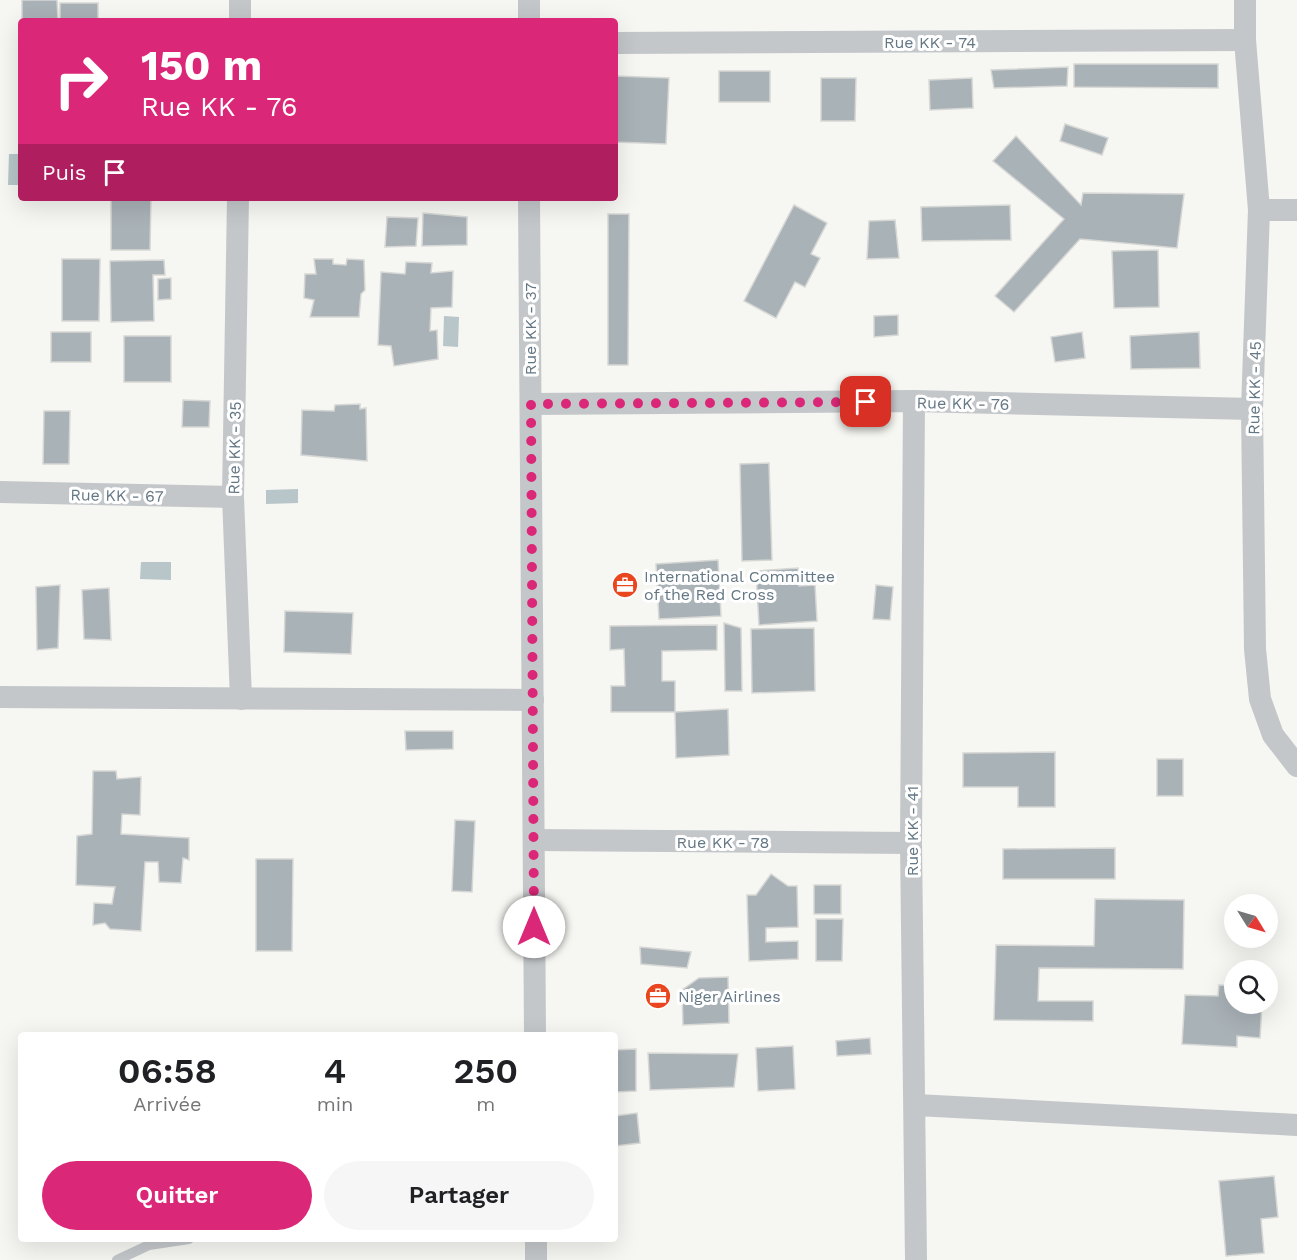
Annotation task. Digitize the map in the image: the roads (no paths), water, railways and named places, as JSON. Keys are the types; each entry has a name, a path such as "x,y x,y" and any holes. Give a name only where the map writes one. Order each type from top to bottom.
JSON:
{"street":[{"path":"240,0 240,18"},
{"path":"528,0 529,18"},
{"name":"Rue KK - 45","path":"1245,0 1245,40 1259,210 1252,409 1255,649 1260,699 1273,735 1297,766"},
{"name":"Rue KK - 74","path":"618,43 1245,40"},
{"name":"Rue KK - 35","path":"238,201 233,497 241,699"},
{"name":"Rue KK - 37","path":"530,201 535,1032"},
{"path":"1259,210 1297,210"},
{"name":"Rue KK - 76","path":"531,404 914,401 1252,409"},
{"name":"Rue KK - 41","path":"914,401 911,843 916,1105 916,1260"},
{"name":"Rue KK - 67","path":"0,492 233,497"},
{"path":"0,697 533,700"},
{"name":"Rue KK - 78","path":"534,840 911,843"},
{"path":"916,1105 1297,1125"},
{"path":"536,1242 536,1260"}],"lane":[{"path":"117,1260 148,1245 168,1242"}],"place":[{"name":"International Committee of the Red Cross","path":"625,585"},
{"name":"Niger Airlines","path":"658,996"}]}
